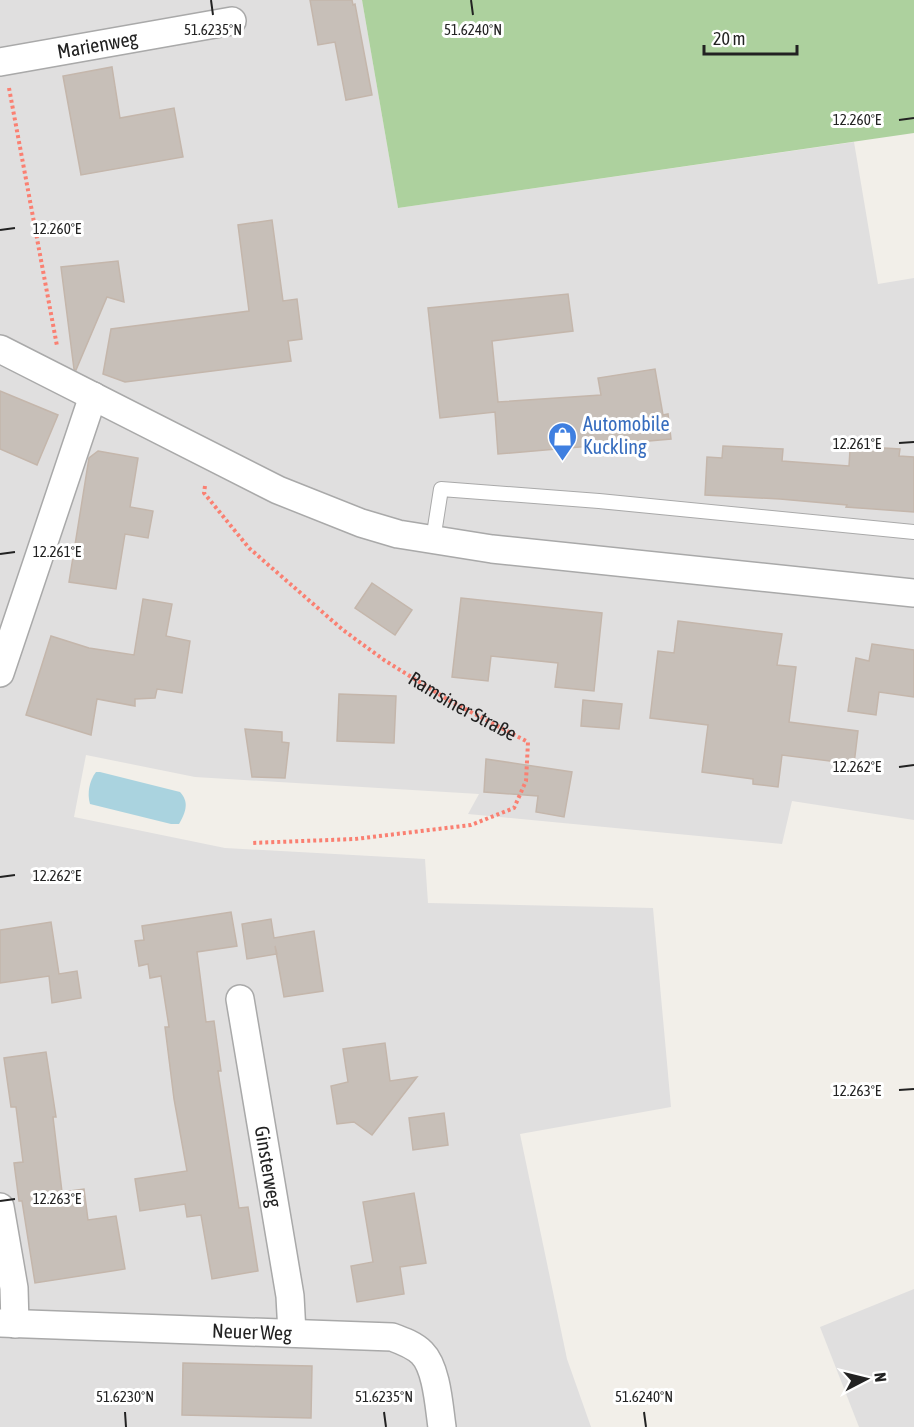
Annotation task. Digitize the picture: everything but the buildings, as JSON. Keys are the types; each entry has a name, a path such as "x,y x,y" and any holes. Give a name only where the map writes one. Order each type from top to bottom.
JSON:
{"street":[{"name":"Marienweg","path":"3,61 232,21"},
{"path":"0,349 209,456 315,505 398,534 492,549 914,593"},
{"path":"0,673 93,396"},
{"name":"Ginsterweg","path":"240,999 290,1296 292,1334"},
{"path":"0,1207 14,1288 8,1323"},
{"name":"Neuer Weg","path":"8,1323 392,1337 408,1343 423,1354 430,1368 442,1427"}],"lane":[{"path":"433,540 441,489 610,502 914,532"}],"path":[{"path":"3,61 57,349 58,377"},
{"name":"Ramsiner Straße","path":"209,456 204,494 249,548 343,630 384,660 450,701 528,742 526,781 514,808 471,825 355,838 250,843"}],"shaded area":[{"path":"0,0 362,0 398,208 854,142 878,284 914,278 914,820 792,801 782,844 468,814 479,794 195,777 86,755 74,817 225,848 425,859 428,903 653,908 671,1107 520,1134 567,1359 591,1427 0,1427"},
{"path":"914,1289 914,1427 859,1427 820,1327"}],"green space":[{"path":"362,0 914,0 914,133 398,208"}],"water":[{"path":"96,772 180,792 186,804 179,824 90,804 89,788"}],"place":[{"name":"Automobile Kuckling","path":"562,462"}]}
